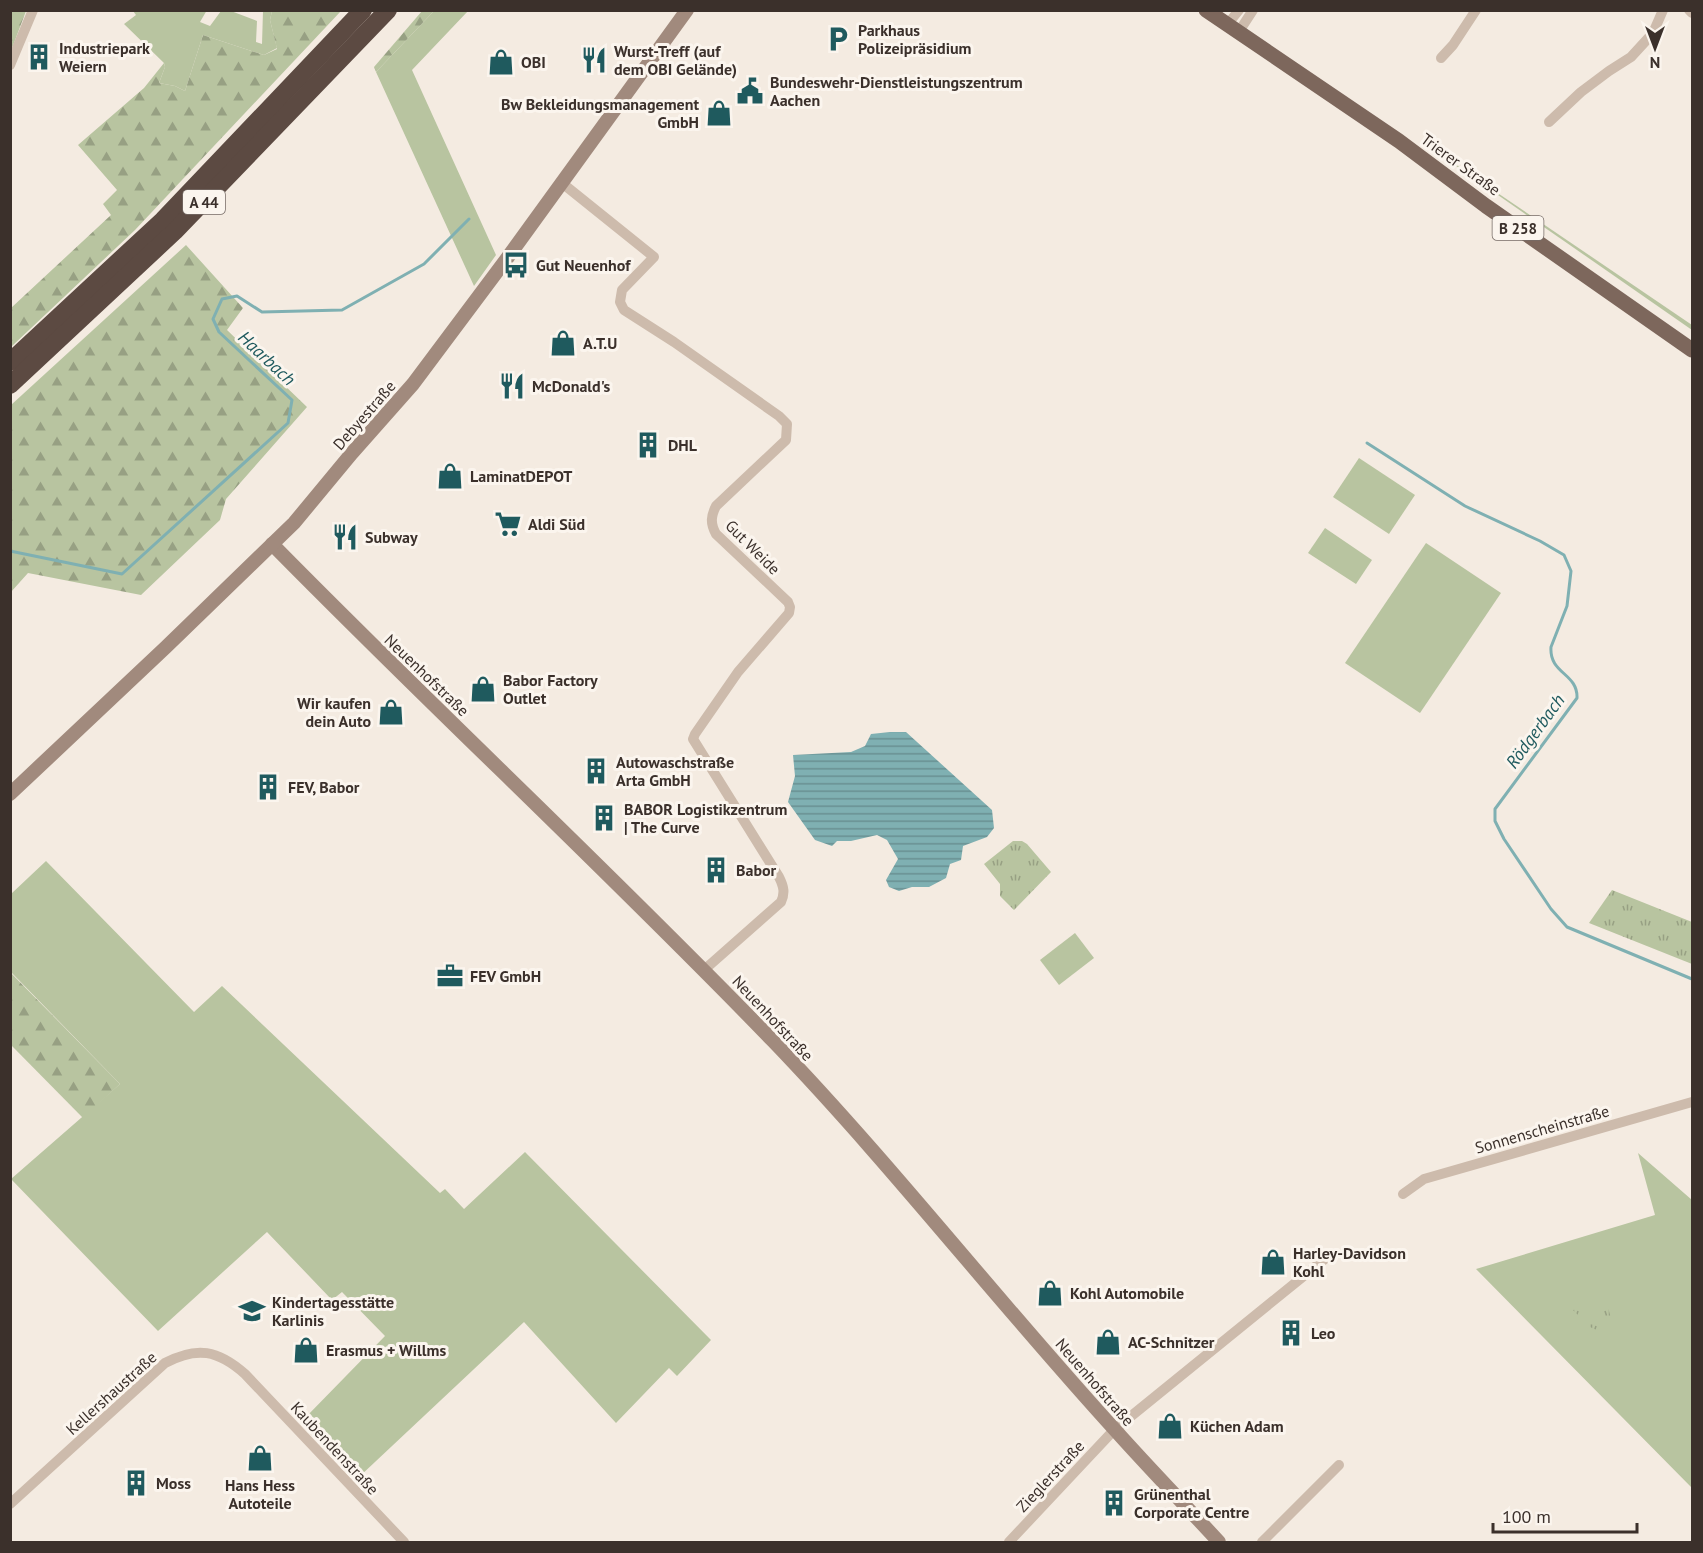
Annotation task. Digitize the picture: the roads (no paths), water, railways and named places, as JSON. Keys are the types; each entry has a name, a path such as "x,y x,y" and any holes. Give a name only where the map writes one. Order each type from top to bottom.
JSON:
{"highway":[{"name":"A 44","path":"10,362 163,220 363,10"},
{"name":"A 44","path":"10,385 176,231 388,10"}],"main road":[{"name":"Trierer Straße","path":"1206,10 1399,141 1486,206 1692,350"}],"street":[{"path":"10,65 33,10"},
{"name":"Debyestraße","path":"10,794 294,523 413,384 687,10"},
{"path":"1233,29 1239,10"},
{"path":"1233,29 1253,10"},
{"path":"1442,58 1454,45 1476,10"},
{"path":"1549,123 1581,92 1631,57 1653,33 1663,10"},
{"name":"Gut Weide","path":"562,183 654,257 622,290 620,302 624,310 674,342 787,424 786,440 716,506 711,520 716,534 788,602 789,613 726,689 693,739 780,877 784,895 781,902 704,970"},
{"name":"Neuenhofstraße","path":"272,544 704,970 776,1044 898,1179 1114,1430 1220,1542"},
{"name":"Sonnenscheinstraße","path":"1402,1194 1424,1179 1692,1102"},
{"path":"1114,1430 1326,1258"},
{"name":"Kellershaustraße","path":"10,1504 165,1363 181,1354 198,1352 216,1354 231,1362 245,1374"},
{"name":"Kaubendenstraße","path":"245,1374 404,1542"},
{"name":"Zieglerstraße","path":"1009,1542 1114,1430"},
{"path":"1262,1542 1339,1465"}],"water":[{"path":"906,732 992,810 994,828 987,837 963,846 961,860 950,864 946,878 929,887 912,887 899,891 889,887 886,880 898,859 887,840 877,835 851,841 837,841 832,846 815,840 788,802 795,776 793,755 851,752 865,746 871,734"}],"waterway":[{"name":"Haarbach","path":"10,551 122,574 288,423 292,400 219,332 213,319 222,299 237,296 262,312 342,310 424,264 469,219"},
{"name":"Rödgerbach","path":"1367,443 1465,506 1540,541 1564,555 1571,571 1567,606 1551,647 1554,663 1573,683 1577,698 1495,809 1495,821 1504,839 1551,909 1567,927 1692,979"}],"place":[{"name":"Parkhaus Polizeipräsidium","path":"838,39"},
{"name":"Industriepark Weiern","path":"39,57"},
{"name":"Wurst-Treff (auf dem OBI Gelände)","path":"594,60"},
{"name":"OBI","path":"501,62"},
{"name":"Bundeswehr-Dienstleistungszentrum Aachen","path":"750,91"},
{"name":"Bw Bekleidungsmanagement GmbH","path":"719,113"},
{"name":"Gut Neuenhof","path":"516,265"},
{"name":"A.T.U","path":"563,343"},
{"name":"McDonald's","path":"512,386"},
{"name":"DHL","path":"648,445"},
{"name":"LaminatDEPOT","path":"450,476"},
{"name":"Aldi Süd","path":"508,524"},
{"name":"Subway","path":"345,537"},
{"name":"Babor Factory Outlet","path":"483,689"},
{"name":"Wir kaufen dein Auto","path":"391,712"},
{"name":"Autowaschstraße Arta GmbH","path":"596,771"},
{"name":"FEV, Babor","path":"268,787"},
{"name":"BABOR Logistikzentrum | The Curve","path":"604,818"},
{"name":"Babor","path":"716,870"},
{"name":"FEV GmbH","path":"450,976"},
{"name":"Harley-Davidson Kohl","path":"1273,1262"},
{"name":"Kohl Automobile","path":"1050,1293"},
{"name":"Kindertagesstätte Karlinis","path":"252,1311"},
{"name":"Leo","path":"1291,1333"},
{"name":"AC-Schnitzer","path":"1108,1342"},
{"name":"Erasmus + Willms","path":"306,1350"},
{"name":"Küchen Adam","path":"1170,1426"},
{"name":"Hans Hess Autoteile","path":"260,1458"},
{"name":"Moss","path":"136,1483"},
{"name":"Grünenthal Corporate Centre","path":"1114,1503"}]}
